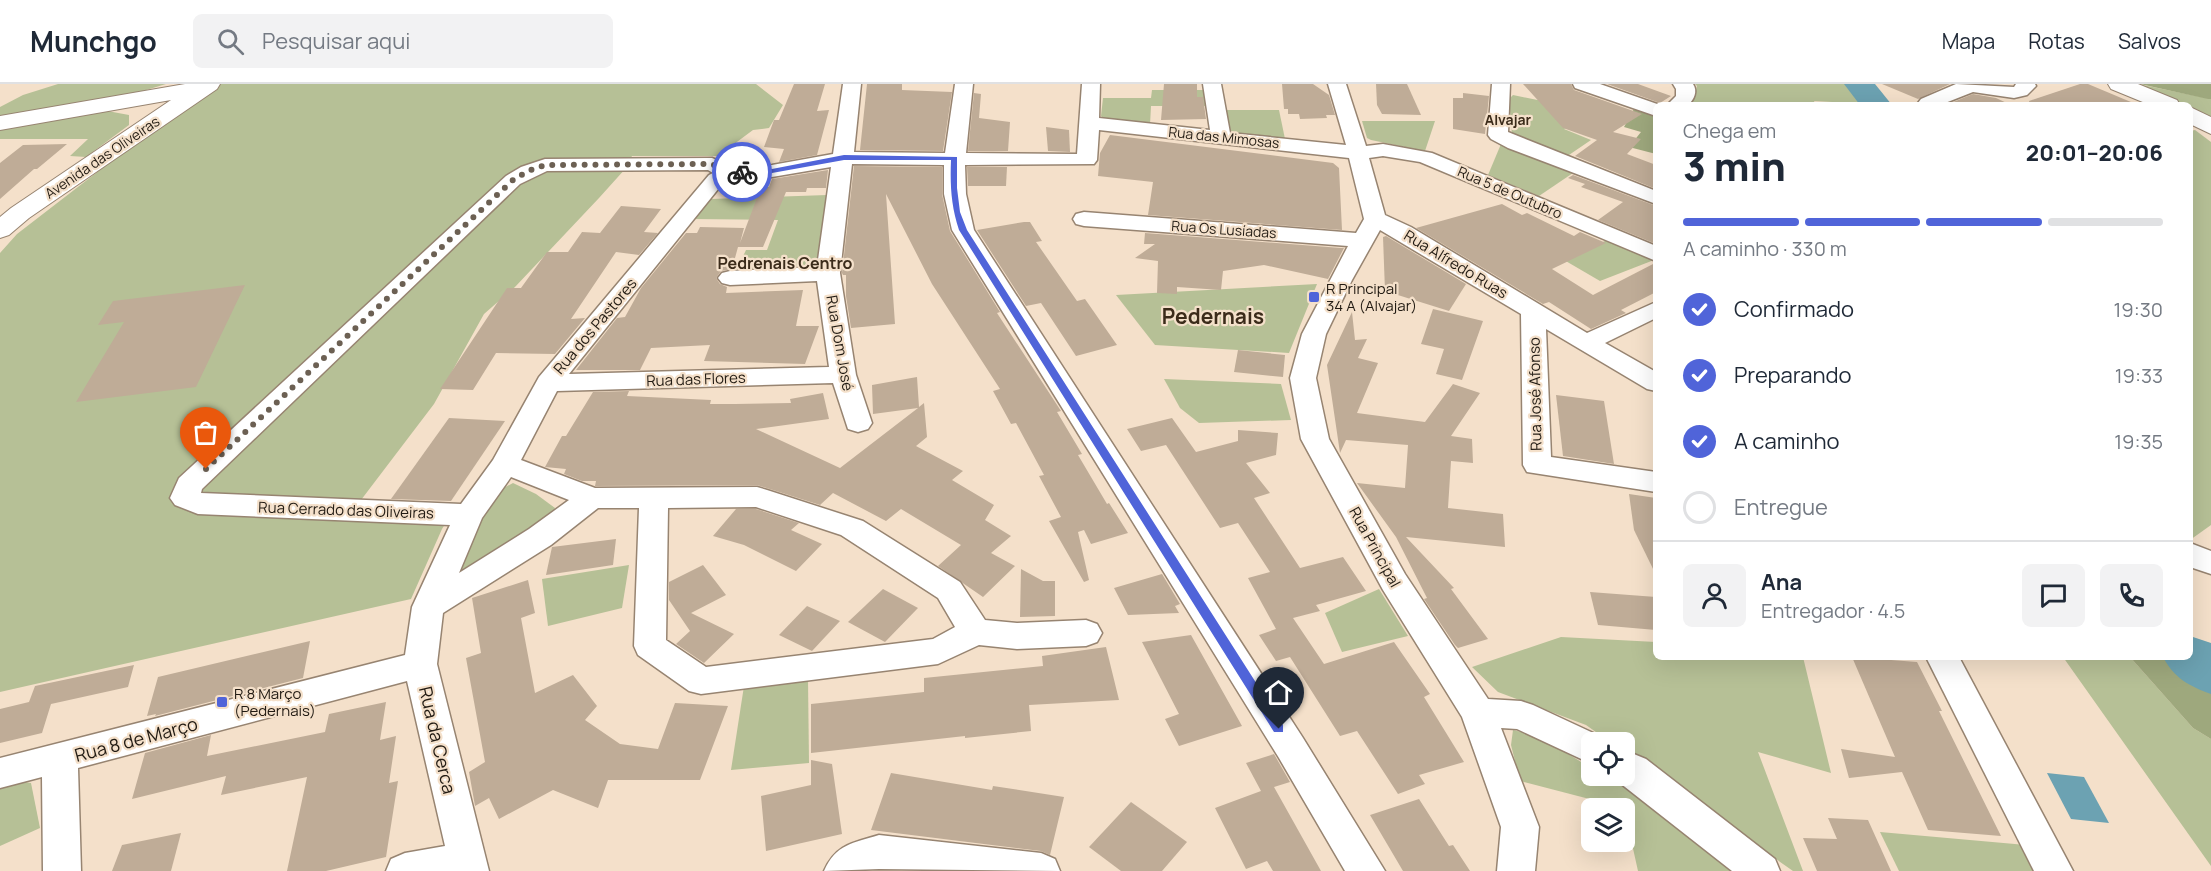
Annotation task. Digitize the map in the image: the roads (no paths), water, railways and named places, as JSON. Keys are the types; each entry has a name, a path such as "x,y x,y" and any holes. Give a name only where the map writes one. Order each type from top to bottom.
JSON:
{"street":[{"name":"Rua Dom José","path":"852,84 828,273 843,375 858,423"},
{"path":"964,84 953,188 963,230 1291,748 1366,871"},
{"path":"729,173 772,171 844,158 1087,160 1091,84"},
{"path":"1212,84 1221,137"},
{"path":"1337,84 1358,153 1369,230"},
{"path":"1501,84 1498,135 1515,144 1653,197"},
{"path":"1582,84 1653,109"},
{"path":"1680,102 1685,98 1686,87 1682,84"},
{"path":"1930,102 1967,85 1980,84 1996,90 2012,92 2022,91 2027,86 2025,84"},
{"path":"2119,84 2162,102"},
{"path":"0,123 207,86"},
{"name":"Avenida das Oliveiras","path":"0,230 20,213 207,86"},
{"path":"2193,116 2211,128"},
{"name":"Rua das Mimosas","path":"1090,123 1358,153"},
{"name":"Rua 5 de Outubro","path":"1358,153 1383,150 1425,157 1653,253"},
{"name":"Rua Cerrado das Oliveiras","path":"469,515 198,504 185,498 189,485 513,180 528,171 545,165 712,164 729,173"},
{"name":"Rua dos Pastores","path":"505,464 548,382 716,179 729,173"},
{"name":"Rua Os Lusíadas","path":"1084,219 1369,230"},
{"name":"Rua Alfredo Ruas","path":"1369,230 1403,232 1533,312 1653,381"},
{"name":"Rua Principal","path":"1369,230 1340,280 1311,345 1303,378 1315,439 1394,582 1478,713 1520,827 1516,871"},
{"path":"730,279 828,273"},
{"path":"1586,343 1653,310"},
{"name":"Rua José Afonso","path":"1533,312 1537,465 1653,482"},
{"name":"Rua das Flores","path":"548,382 843,375"},
{"path":"505,464 592,498 757,497 852,528 949,590 975,632"},
{"name":"Rua da Cerca","path":"468,865 420,664 428,607 469,515 505,464"},
{"path":"428,607 540,537 592,498"},
{"path":"654,498 650,646 700,681 938,651 975,632 1017,636 1086,633"},
{"path":"2193,555 2211,563"},
{"path":"1944,660 2054,871"},
{"name":"Rua 8 de Março","path":"0,773 420,664"},
{"path":"1478,713 1521,716 1581,744"},
{"name":"Rua 8 de Março","path":"60,759 62,871"},
{"path":"1635,772 1761,871"},
{"path":"843,871 852,861 879,852 1041,871"},
{"path":"405,871 468,865"}],"water":[{"path":"2047,773 2084,777 2109,823 2071,819"}],"waterway":[{"path":"1859,84 1874,102"},
{"path":"2193,659 2211,672"}],"place":[{"name":"R Principal 34 A (Alvajar)","path":"1314,297"},
{"name":"R 8 Março (Pedernais)","path":"222,702"}],"district":[{"name":"Alvajar","path":"1508,119"},
{"name":"Pedrenais Centro","path":"785,263"},
{"name":"Pedernais","path":"1213,316"}]}
